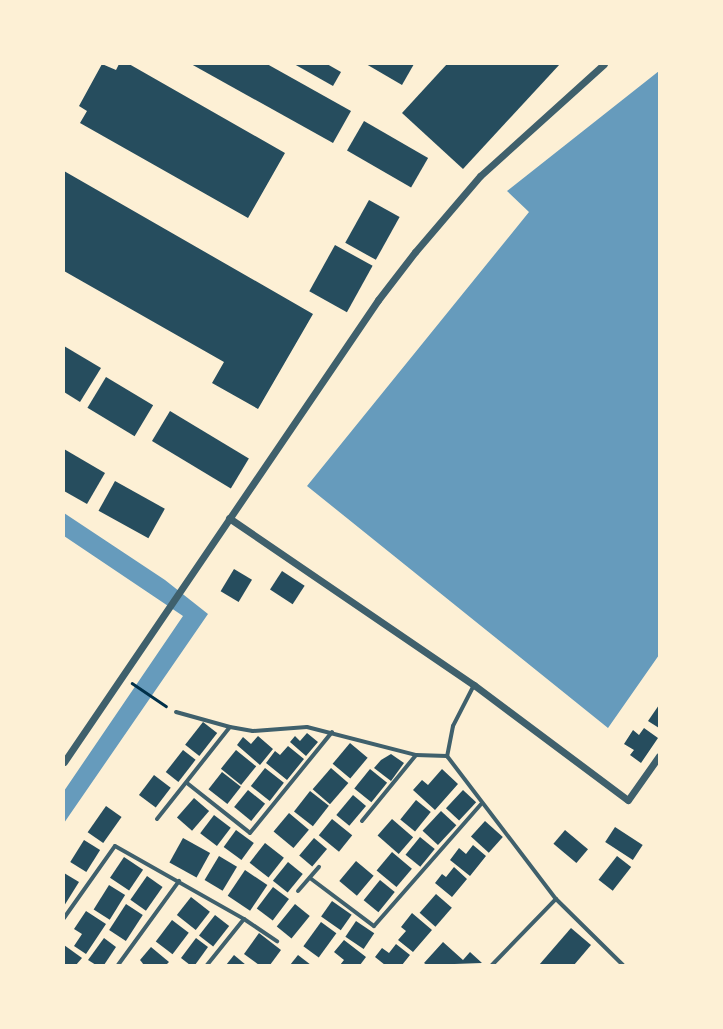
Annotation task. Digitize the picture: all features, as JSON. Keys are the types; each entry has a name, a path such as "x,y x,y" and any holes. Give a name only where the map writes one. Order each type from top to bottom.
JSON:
{"street":[{"path":"64,762 378,300 415,252 480,176 604,64"},
{"path":"229,518 474,685 628,800 659,756"},
{"path":"474,685 453,726 447,756 481,804 556,900 623,965"},
{"path":"176,712 230,727 253,731 307,727 332,732 416,755 447,756"},
{"path":"157,818 187,783 230,727"},
{"path":"187,783 250,833 332,732"},
{"path":"362,821 416,755"},
{"path":"310,878 374,926 481,804"},
{"path":"64,918 115,846 244,919 277,941"},
{"path":"298,891 319,867"},
{"path":"118,965 179,881"},
{"path":"492,965 556,900"},
{"path":"207,965 244,919"}],"path":[{"path":"134,684 154,699"}],"water":[{"path":"659,71 659,655 608,728 307,486 529,212 507,191"},
{"path":"64,513 165,580 208,614 64,823 64,791 183,616 64,536"}],"building":[{"path":"102,64 116,70 119,64 129,64 285,153 248,218 80,123 87,111 79,106"},
{"path":"191,64 267,64 351,111 333,143"},
{"path":"294,64 327,64 341,72 333,86"},
{"path":"366,64 414,64 402,85"},
{"path":"447,64 560,64 463,169 402,113"},
{"path":"364,121 428,158 411,187 347,150"},
{"path":"64,171 313,314 258,409 212,383 224,362 64,271"},
{"path":"369,200 400,217 376,260 345,243"},
{"path":"335,245 373,266 347,312 309,291"},
{"path":"64,346 101,368 80,402 64,392"},
{"path":"106,377 153,405 135,436 87,408"},
{"path":"170,411 249,458 231,488 152,441"},
{"path":"64,449 105,473 87,504 64,491"},
{"path":"115,481 165,509 148,538 99,511"},
{"path":"234,569 252,580 239,602 221,591"},
{"path":"282,571 305,586 293,604 270,589"},
{"path":"659,705 659,728 648,721"},
{"path":"203,722 217,733 199,756 185,745"},
{"path":"644,728 658,738 641,763 630,755 634,750 624,744 633,730 639,735"},
{"path":"307,733 318,742 306,756 290,742 295,736 300,741"},
{"path":"258,736 273,749 260,765 237,745 243,737 251,744"},
{"path":"350,743 368,758 350,778 333,764"},
{"path":"288,746 304,759 287,780 266,763 275,751 280,755"},
{"path":"183,750 196,760 178,782 166,772"},
{"path":"236,750 256,766 241,785 221,769"},
{"path":"391,754 404,763 391,781 374,768 381,760"},
{"path":"265,768 284,783 270,801 251,786"},
{"path":"331,768 348,783 330,804 313,789"},
{"path":"370,769 387,783 371,802 354,788"},
{"path":"442,769 458,784 435,810 413,790 422,780 428,785"},
{"path":"222,772 241,787 227,804 208,789"},
{"path":"154,775 171,788 156,808 139,795"},
{"path":"248,790 265,804 251,821 234,807"},
{"path":"463,790 476,802 459,821 446,808"},
{"path":"310,791 329,806 313,826 294,811"},
{"path":"353,795 366,806 349,826 336,815"},
{"path":"194,798 209,811 192,831 177,818"},
{"path":"416,800 431,812 415,831 400,819"},
{"path":"106,806 122,817 103,843 88,832"},
{"path":"441,811 456,825 438,845 423,831"},
{"path":"289,813 309,830 293,848 274,831"},
{"path":"214,815 231,828 217,846 200,833"},
{"path":"332,819 352,835 339,852 319,835"},
{"path":"392,819 413,837 399,854 378,836"},
{"path":"485,821 503,837 489,853 471,837"},
{"path":"615,827 643,845 633,860 605,842"},
{"path":"236,830 254,843 241,860 224,847"},
{"path":"565,830 588,849 576,863 553,844"},
{"path":"420,837 435,849 420,867 406,855"},
{"path":"183,838 210,853 197,878 169,862"},
{"path":"314,838 327,849 312,867 299,856"},
{"path":"84,840 100,850 86,872 70,862"},
{"path":"265,843 284,858 269,877 250,863"},
{"path":"473,845 486,856 470,876 450,860 459,848 466,854"},
{"path":"392,852 412,869 396,887 377,870"},
{"path":"219,856 237,867 223,891 205,880"},
{"path":"617,856 631,867 613,891 599,880"},
{"path":"124,857 143,870 129,891 110,878"},
{"path":"356,861 374,876 357,896 339,881"},
{"path":"288,862 303,874 288,893 273,881"},
{"path":"454,867 467,879 452,897 435,883 442,874 446,877"},
{"path":"245,870 267,885 250,911 228,896"},
{"path":"64,873 79,882 64,906"},
{"path":"147,876 163,887 146,911 130,900"},
{"path":"380,880 395,892 378,912 364,900"},
{"path":"109,885 125,895 110,920 94,910"},
{"path":"273,887 289,899 273,921 257,909"},
{"path":"436,894 452,908 435,927 420,913"},
{"path":"191,897 210,912 196,930 177,915"},
{"path":"332,901 352,915 341,930 321,917"},
{"path":"126,904 143,915 126,941 109,930"},
{"path":"295,904 310,916 292,938 277,927"},
{"path":"86,911 106,924 86,954 74,946 82,934 74,929"},
{"path":"412,913 432,930 413,952 398,940 406,931 401,927"},
{"path":"215,915 229,926 213,947 199,935"},
{"path":"172,920 189,933 173,954 156,942"},
{"path":"356,921 374,933 364,949 345,937"},
{"path":"321,922 336,933 319,957 303,946"},
{"path":"571,928 591,945 574,965 539,965"},
{"path":"259,933 281,950 270,965 259,965 244,954"},
{"path":"104,938 116,947 104,965 96,965 88,960"},
{"path":"196,938 208,947 195,965 190,965 181,958"},
{"path":"344,940 366,957 360,965 340,965 344,960 334,952"},
{"path":"443,942 463,960 470,952 482,963 427,965 424,963"},
{"path":"396,944 410,955 402,965 385,965 375,957 382,948 389,953"},
{"path":"64,945 82,958 76,965 64,965"},
{"path":"151,947 169,962 166,965 144,965 140,960"},
{"path":"234,955 246,965 226,965"},
{"path":"298,955 311,965 290,965"}]}
